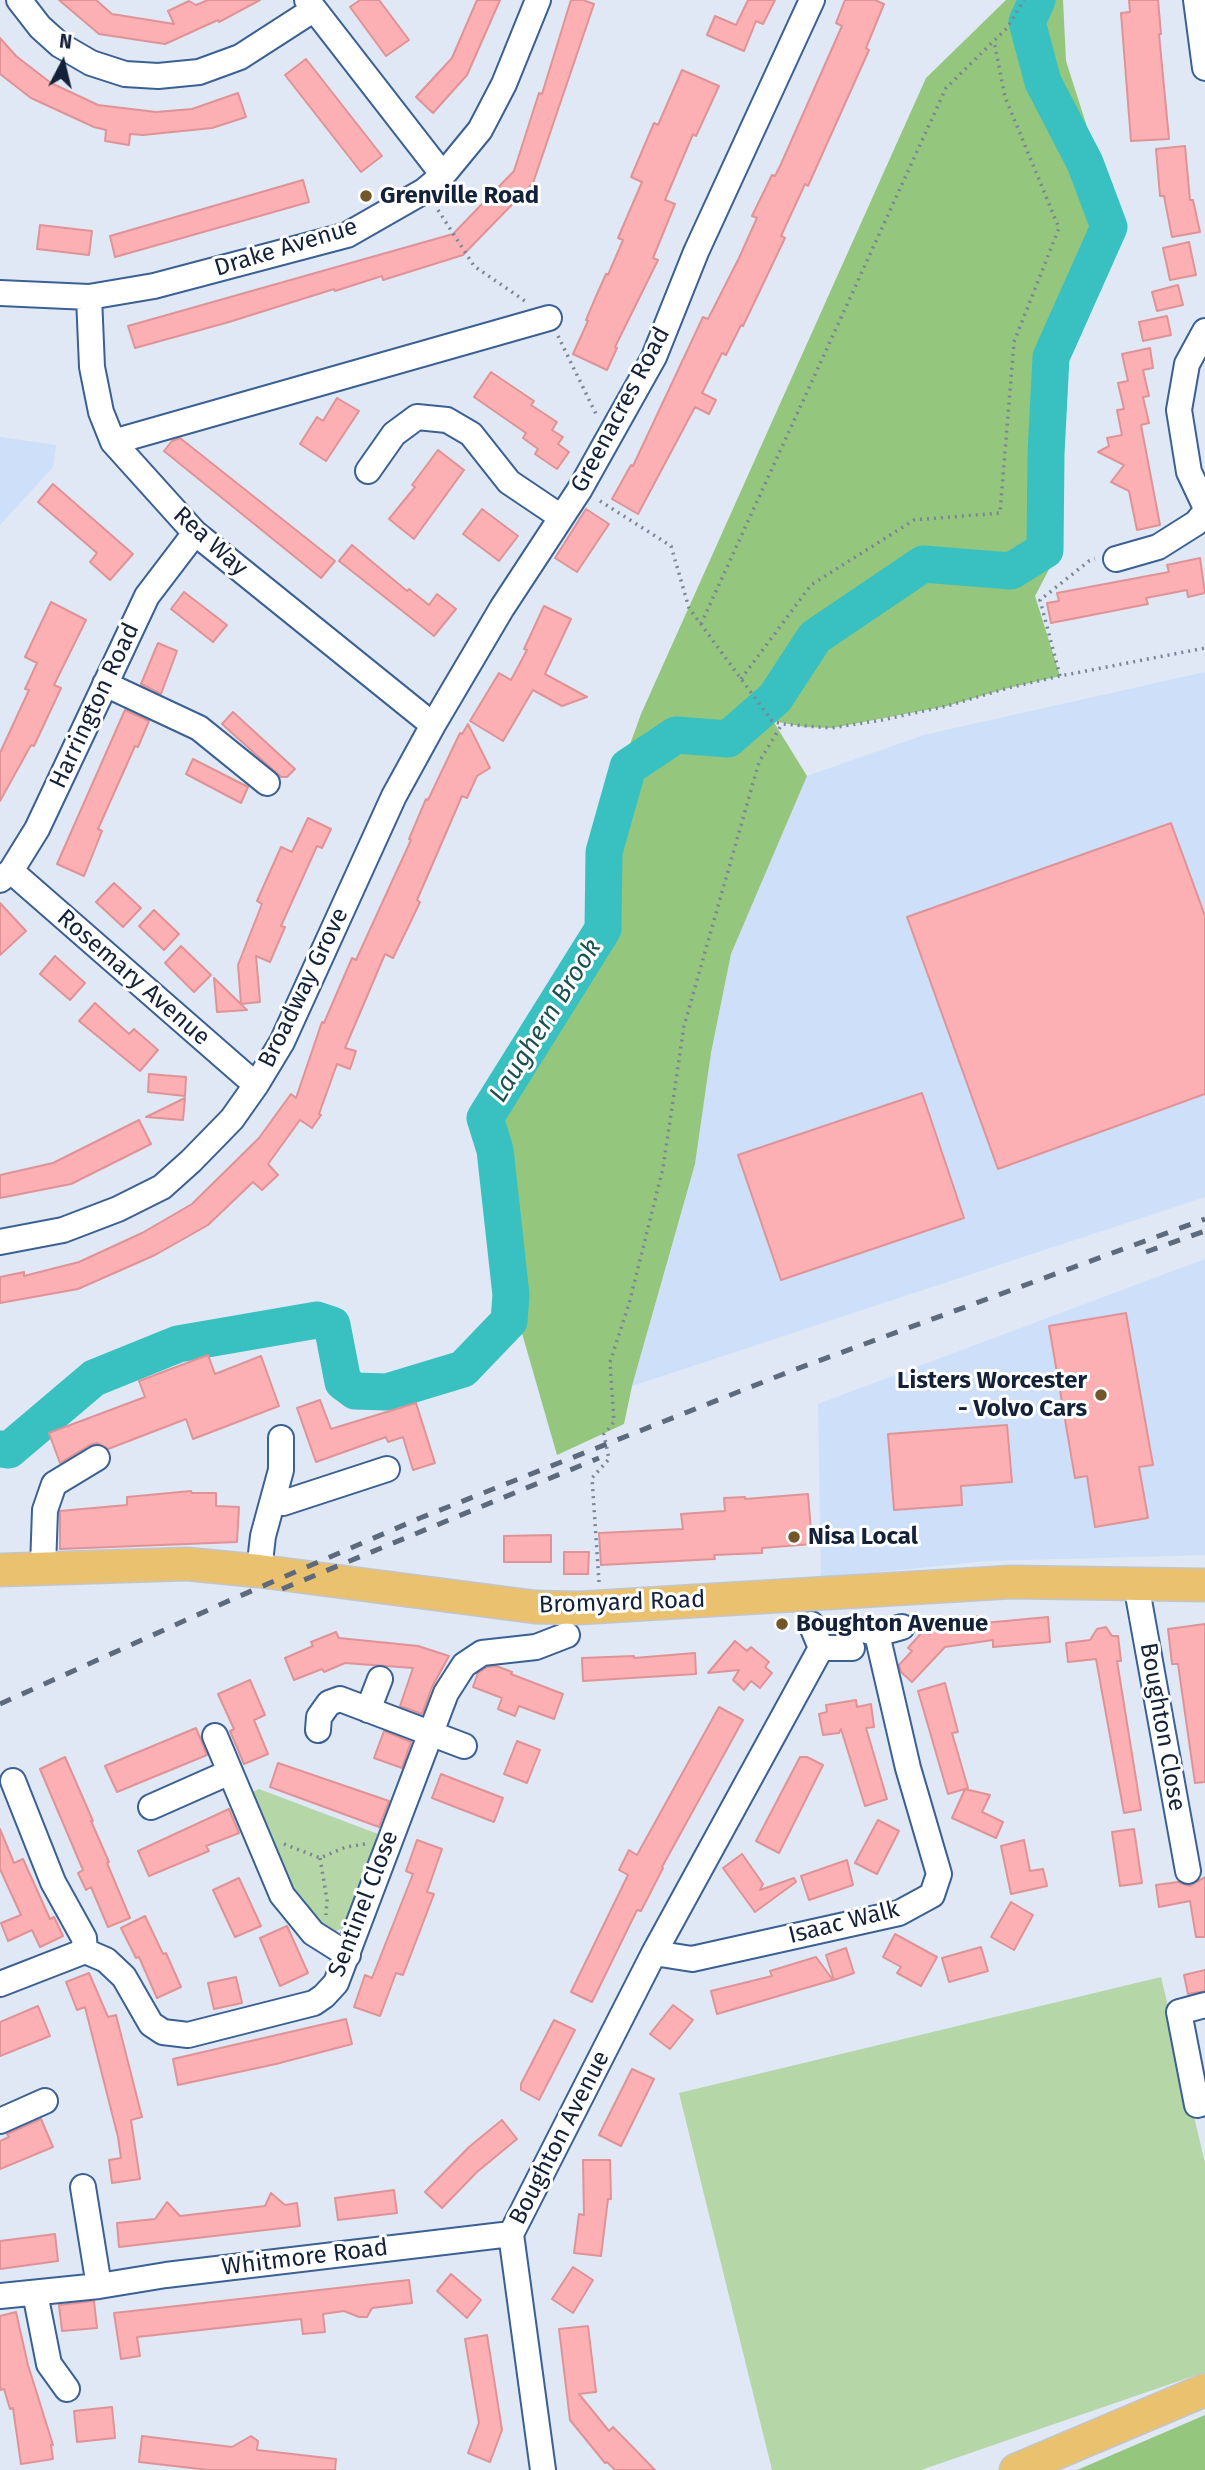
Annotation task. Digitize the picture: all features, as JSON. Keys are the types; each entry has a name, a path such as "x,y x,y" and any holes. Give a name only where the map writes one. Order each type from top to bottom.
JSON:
{"main road":[{"name":"Bromyard Road","path":"0,1570 187,1564 535,1607 581,1619 1011,1582 1205,1585"},
{"path":"1016,2470 1205,2390"}],"street":[{"path":"19,0 40,27 60,45 91,63 124,74 158,76 200,72 240,57 310,5 443,175"},
{"name":"Drake Avenue","path":"0,293 89,297 154,286 346,235 425,191 443,175 480,130 504,84 538,0"},
{"name":"Greenacres Road","path":"433,725 502,608 580,489 654,358 696,252 811,0"},
{"path":"1196,0 1205,68"},
{"name":"Rea Way","path":"89,297 92,367 101,412 113,442 195,533 433,725"},
{"path":"113,442 549,318"},
{"path":"1205,331 1187,364 1179,410 1189,472 1205,506"},
{"path":"368,471 394,434 417,417 447,419 471,434 509,482 561,517"},
{"path":"1116,559 1158,547 1196,523 1205,512"},
{"name":"Harrington Road","path":"6,876 37,829 147,596 195,533"},
{"path":"105,684 199,728 267,783"},
{"name":"Broadway Grove","path":"0,1242 64,1230 118,1209 162,1186 232,1119 282,1042 394,796 433,725"},
{"name":"Rosemary Avenue","path":"6,876 256,1085"},
{"path":"259,1571 263,1536 281,1470 281,1438"},
{"path":"43,1567 45,1510 54,1484 97,1458"},
{"path":"273,1501 282,1503 387,1469"},
{"name":"Boughton Close","path":"1136,1584 1188,1871"},
{"name":"Sentinel Close","path":"85,1951 106,1960 124,1977 151,2024 163,2032 188,2035 314,2003 336,1983 446,1693 464,1665 482,1653 536,1647 581,1619"},
{"path":"811,1624 821,1648 902,1627"},
{"name":"Isaac Walk","path":"654,1953 692,1959 899,1913 932,1895 939,1874 908,1768 863,1637"},
{"name":"Boughton Avenue","path":"542,2470 511,2234 654,1953 821,1648"},
{"path":"368,1710 380,1679"},
{"path":"318,1730 319,1717 329,1703 340,1699 464,1746"},
{"path":"215,1736 282,1895 313,1933 348,1955"},
{"path":"151,1807 230,1772"},
{"path":"0,1984 85,1951 84,1938 53,1882 16,1780"},
{"path":"1201,2104 1179,2012 1205,2005"},
{"path":"0,2121 45,2101"},
{"path":"83,2187 99,2286"},
{"name":"Whitmore Road","path":"0,2296 511,2234"},
{"path":"35,2292 49,2364 67,2389"}],"path":[{"path":"701,624 946,89 1007,28 1024,0"},
{"path":"741,679 811,585 914,520 1000,513 1014,342 1059,228 1005,97 994,41"},
{"path":"580,489 671,546 689,608 772,720 782,724 831,728 882,720 1060,676 1205,648"},
{"path":"1060,676 1040,600 1089,561 1113,555 1116,559"},
{"path":"581,1619 598,1573 592,1478 609,1459 604,1434 614,1422 610,1362 629,1304 663,1168 684,1026 759,762 782,724"},
{"path":"261,1845 284,1844 320,1858 362,1843 385,1850"},
{"path":"319,1937 325,1920 327,1900 320,1858"}],"shaded area":[{"path":"0,437 56,445 53,467 0,525"},
{"path":"1205,672 1205,1197 632,1386 695,1164 711,1053 731,954 807,776 924,735"},
{"path":"1205,1259 1205,1555 987,1561 821,1578 818,1404"}],"green space":[{"path":"1006,0 1063,0 1066,61 1120,230 1062,365 1055,428 1056,556 1035,596 1060,676 947,706 832,728 805,727 773,721 807,776 731,954 711,1053 695,1164 632,1386 624,1424 557,1455 511,1295 495,1150 485,1118 603,929 591,852 641,714 926,78"},
{"path":"259,1789 378,1834 344,1927 333,1933 325,1929 295,1896 250,1793"},
{"path":"1161,1977 1205,2163 1205,2372 921,2470 772,2470 679,2093"},
{"path":"1205,2415 1205,2470 1077,2470"}],"building":[{"path":"59,0 96,0 112,14 174,24 168,11 189,1 196,5 208,0 260,0 219,22 218,20 165,44 99,34"},
{"path":"360,0 379,0 409,40 386,56 350,7"},
{"path":"477,0 500,0 467,75 433,113 416,97 452,58"},
{"path":"571,0 594,4 533,183 463,255 383,280 382,276 335,291 334,289 135,348 128,326 453,234 514,171 539,93 542,94"},
{"path":"748,0 775,0 763,24 756,21 744,51 707,35 715,16 736,25"},
{"path":"845,0 875,0 884,4 866,48 869,50 808,186 805,184 781,236 785,238 743,326 741,325 726,355 722,353 702,393 716,400 709,414 695,407 638,514 612,499 631,465 633,466 703,317 708,319 739,258 757,218 752,216 772,175 775,176 781,164 842,26 836,23"},
{"path":"1129,0 1158,0 1169,139 1131,141 1121,13 1130,12"},
{"path":"0,38 16,56 51,83 98,105 156,112 192,109 238,93 246,117 212,128 130,134 129,145 105,141 106,130 31,98 0,74"},
{"path":"306,59 382,156 361,172 285,75"},
{"path":"682,70 719,86 696,136 693,134 665,200 675,204 653,258 658,260 615,347 617,348 607,370 573,354 597,294 623,240 618,238 642,182 631,177 654,123 658,125"},
{"path":"1185,146 1190,200 1193,200 1200,232 1172,237 1164,196 1160,196 1156,149"},
{"path":"303,180 309,202 115,257 110,236"},
{"path":"40,225 92,231 89,255 37,249"},
{"path":"1189,242 1196,275 1170,280 1163,248"},
{"path":"1178,285 1183,305 1157,311 1152,292"},
{"path":"1167,316 1171,335 1143,341 1139,322"},
{"path":"1150,348 1153,368 1143,370 1149,396 1143,397 1149,423 1141,425 1160,525 1137,530 1129,491 1111,482 1124,465 1098,452 1109,446 1107,438 1122,435 1117,410 1124,409 1118,383 1128,381 1122,354"},
{"path":"491,372 534,401 531,405 557,422 552,430 563,437 558,444 569,452 557,469 535,454 538,449 523,438 526,433 474,397"},
{"path":"337,398 359,411 326,461 300,444 317,417 323,421"},
{"path":"180,438 335,561 321,578 164,451 172,441"},
{"path":"438,450 464,470 414,539 389,519 415,487 412,485"},
{"path":"53,484 133,554 110,580 90,562 97,553 38,502"},
{"path":"482,509 518,536 499,561 463,534"},
{"path":"586,509 609,524 577,572 555,558"},
{"path":"352,545 407,591 409,589 429,605 437,594 456,609 434,636 339,561"},
{"path":"1200,558 1205,593 1188,597 1187,590 1146,598 1148,604 1051,623 1047,603 1059,601 1057,593 1169,572 1167,565"},
{"path":"184,592 227,625 213,642 171,609"},
{"path":"51,602 86,620 54,685 61,688 34,746 31,745 0,801 0,753 29,690 25,689 37,663 25,657"},
{"path":"544,606 571,619 545,674 587,697 562,706 533,690 503,741 470,721 499,673 511,680 527,650 524,649"},
{"path":"158,643 177,651 161,694 141,684"},
{"path":"125,710 149,721 98,829 102,831 84,876 57,864"},
{"path":"233,712 295,769 287,777 281,777 222,724"},
{"path":"468,724 490,768 477,776 467,798 462,796 417,900 420,902 393,958 385,954 345,1048 356,1051 350,1069 337,1064 319,1114 321,1115 312,1128 300,1120 268,1164 278,1175 262,1190 253,1182 208,1225 155,1255 78,1289 0,1303 0,1277 24,1272 24,1276 79,1262 142,1233 192,1204 259,1138 291,1094 296,1098 322,1022 324,1023 352,958 356,960 411,840 409,839 426,799 428,800 460,733 462,734"},
{"path":"193,759 248,787 241,803 186,774"},
{"path":"308,818 331,829 322,848 317,846 281,926 285,927 270,962 256,956 260,1002 241,1004 238,965 262,904 257,901 281,847 292,852"},
{"path":"1171,823 1205,916 1205,1094 998,1169 907,917"},
{"path":"114,883 141,908 123,927 96,902"},
{"path":"0,903 26,931 0,955"},
{"path":"154,910 179,934 164,950 139,926"},
{"path":"181,946 211,975 194,992 165,963"},
{"path":"55,956 85,983 70,1000 40,974"},
{"path":"214,978 247,1010 217,1012"},
{"path":"95,1003 129,1034 134,1029 158,1050 140,1071 79,1021"},
{"path":"149,1074 186,1077 185,1096 148,1092"},
{"path":"922,1093 964,1218 781,1280 738,1155"},
{"path":"185,1098 183,1120 146,1117"},
{"path":"139,1120 151,1144 71,1184 0,1198 0,1175 53,1163"},
{"name":"Listers Worcester - Volvo Cars","path":"1126,1313 1153,1465 1139,1467 1148,1518 1095,1527 1087,1476 1075,1478 1049,1326"},
{"path":"208,1355 215,1374 261,1356 279,1406 193,1439 186,1419 108,1449 97,1443 90,1445 60,1463 49,1433 145,1397 139,1381"},
{"path":"320,1400 331,1429 416,1403 435,1463 413,1470 403,1437 388,1442 386,1437 316,1462 297,1408"},
{"path":"1007,1425 1012,1482 961,1486 962,1505 894,1510 888,1434"},
{"path":"191,1491 216,1493 216,1506 239,1507 237,1542 60,1549 60,1511 127,1505 127,1497"},
{"path":"808,1494 812,1544 762,1548 762,1553 714,1555 715,1559 601,1565 599,1533 683,1529 681,1514 725,1511 724,1498"},
{"path":"551,1535 551,1562 504,1562 504,1536"},
{"path":"564,1552 589,1552 588,1574 564,1574"},
{"path":"983,1616 984,1623 1048,1617 1050,1642 993,1647 993,1640 945,1647 912,1682 901,1672 899,1665 912,1651 908,1648 925,1629 930,1634 943,1620"},
{"path":"1205,1624 1205,1782 1195,1783 1178,1664 1172,1664 1168,1629"},
{"path":"1106,1627 1112,1636 1118,1636 1121,1661 1117,1661 1141,1810 1124,1813 1096,1659 1068,1662 1066,1643 1090,1640 1097,1629"},
{"path":"336,1632 339,1638 418,1646 449,1656 432,1687 422,1714 400,1706 413,1668 345,1663 294,1680 285,1658 313,1646 311,1642"},
{"path":"735,1641 747,1651 751,1647 769,1662 765,1667 772,1673 760,1688 751,1681 744,1690 733,1680 739,1670 708,1673"},
{"path":"695,1653 696,1674 583,1681 582,1658 634,1658"},
{"path":"496,1666 563,1694 554,1719 519,1706 515,1716 498,1709 502,1698 473,1687 478,1673 487,1667"},
{"path":"250,1680 265,1715 254,1720 268,1754 244,1764 230,1731 234,1729 218,1694"},
{"path":"945,1683 958,1732 952,1733 968,1788 948,1794 918,1691"},
{"path":"856,1700 857,1707 871,1704 874,1727 866,1728 887,1799 865,1806 841,1729 839,1733 823,1735 819,1714 827,1712 826,1705"},
{"path":"719,1707 743,1720 662,1867 641,1911 637,1910 592,2002 571,1992 628,1875 619,1870 629,1850 637,1855"},
{"path":"196,1728 207,1755 117,1792 105,1766"},
{"path":"384,1731 411,1742 402,1768 374,1758"},
{"path":"517,1741 540,1750 527,1783 504,1774"},
{"path":"65,1757 130,1918 108,1927 91,1887 86,1890 78,1873 83,1870 40,1769"},
{"path":"800,1757 807,1757 823,1765 779,1853 756,1841"},
{"path":"278,1763 389,1801 379,1827 270,1787"},
{"path":"441,1774 503,1798 494,1822 432,1798"},
{"path":"965,1789 990,1795 982,1812 1003,1822 996,1838 952,1818"},
{"path":"229,1809 239,1833 206,1846 209,1851 149,1876 138,1851"},
{"path":"878,1820 899,1831 877,1874 855,1863"},
{"path":"0,1829 14,1863 23,1859 50,1919 54,1917 63,1936 40,1947 32,1930 8,1941 1,1923 21,1915 0,1869"},
{"path":"1134,1829 1142,1883 1120,1886 1112,1832"},
{"path":"417,1840 442,1849 427,1892 434,1894 403,1975 396,1973 380,2016 354,2007 365,1975 372,1978 413,1874 406,1871"},
{"path":"1024,1840 1030,1871 1043,1869 1047,1886 1011,1894 1001,1846"},
{"path":"742,1854 763,1884 760,1890 794,1878 796,1882 755,1912 723,1868"},
{"path":"847,1860 853,1885 809,1900 801,1876"},
{"path":"1205,1877 1205,1937 1196,1937 1190,1901 1159,1907 1156,1885 1178,1882 1190,1886"},
{"path":"239,1878 261,1926 235,1937 213,1890"},
{"path":"1011,1902 1033,1915 1014,1950 991,1937"},
{"path":"145,1916 181,1987 157,1998 139,1957 136,1958 121,1928"},
{"path":"287,1926 308,1973 280,1986 260,1938"},
{"path":"895,1934 937,1957 921,1986 897,1973 901,1967 883,1957"},
{"path":"981,1947 988,1971 949,1982 942,1958"},
{"path":"846,1948 854,1973 834,1980 826,1955"},
{"path":"816,1957 833,1980 717,2014 711,1991 772,1976 770,1971"},
{"path":"1205,1970 1205,1991 1188,1994 1184,1975"},
{"path":"89,1973 108,2017 116,2015 142,2117 131,2120 140,2179 112,2183 109,2160 121,2158 118,2137 85,2007 77,2010 66,1982"},
{"path":"236,1977 242,2003 214,2009 208,1983"},
{"path":"673,2005 693,2020 670,2049 650,2034"},
{"path":"38,2006 50,2036 0,2056 0,2022"},
{"path":"346,2019 352,2044 178,2085 173,2059"},
{"path":"554,2020 575,2030 539,2100 521,2090 521,2084"},
{"path":"632,2069 654,2079 621,2146 599,2135"},
{"path":"41,2119 53,2147 0,2169 0,2141 9,2137 7,2134"},
{"path":"502,2120 517,2139 477,2172 442,2208 425,2192 469,2147"},
{"path":"583,2160 610,2160 611,2199 608,2199 601,2256 574,2253 579,2214 584,2215"},
{"path":"394,2190 397,2213 338,2220 335,2198"},
{"path":"271,2193 285,2205 297,2203 300,2226 119,2247 117,2223 155,2219 167,2202 180,2216 265,2206"},
{"path":"55,2234 58,2261 0,2269 0,2241"},
{"path":"573,2267 593,2280 573,2313 552,2299"},
{"path":"451,2274 481,2300 467,2318 437,2291"},
{"path":"409,2280 412,2303 372,2308 367,2317 344,2311 323,2314 325,2332 303,2334 301,2319 137,2337 140,2356 121,2359 114,2313"},
{"path":"94,2301 97,2328 62,2331 59,2305"},
{"path":"16,2312 28,2365 53,2445 53,2459 21,2464 13,2408 10,2409 4,2389 0,2390 0,2316"},
{"path":"588,2326 596,2392 579,2394 609,2431 613,2427 655,2470 615,2470 605,2463 570,2420 559,2329"},
{"path":"487,2335 502,2430 490,2462 468,2453 479,2423 465,2339"},
{"path":"112,2407 115,2438 77,2442 74,2411"},
{"path":"142,2436 232,2447 251,2436 258,2441 257,2450 336,2459 335,2470 209,2470 139,2462"}],"waterway":[{"name":"Laughern Brook","path":"0,1449 9,1450 94,1378 178,1344 317,1320 332,1325 343,1382 355,1391 387,1392 463,1369 509,1321 511,1295 495,1150 485,1118 603,929 604,852 628,767 676,735 728,739 775,698 815,637 923,564 1011,571 1045,550 1051,357 1109,227 1085,163 1043,82 1027,22 1037,0"}],"railway":[{"path":"0,1704 420,1518 791,1371 1205,1219"},
{"path":"1146,1252 1205,1231"},
{"path":"282,1589 599,1458"}],"place":[{"name":"Grenville Road","path":"366,196"},
{"name":"Listers Worcester - Volvo Cars","path":"1101,1395"},
{"name":"Nisa Local","path":"794,1537"},
{"name":"Boughton Avenue","path":"782,1624"}]}
